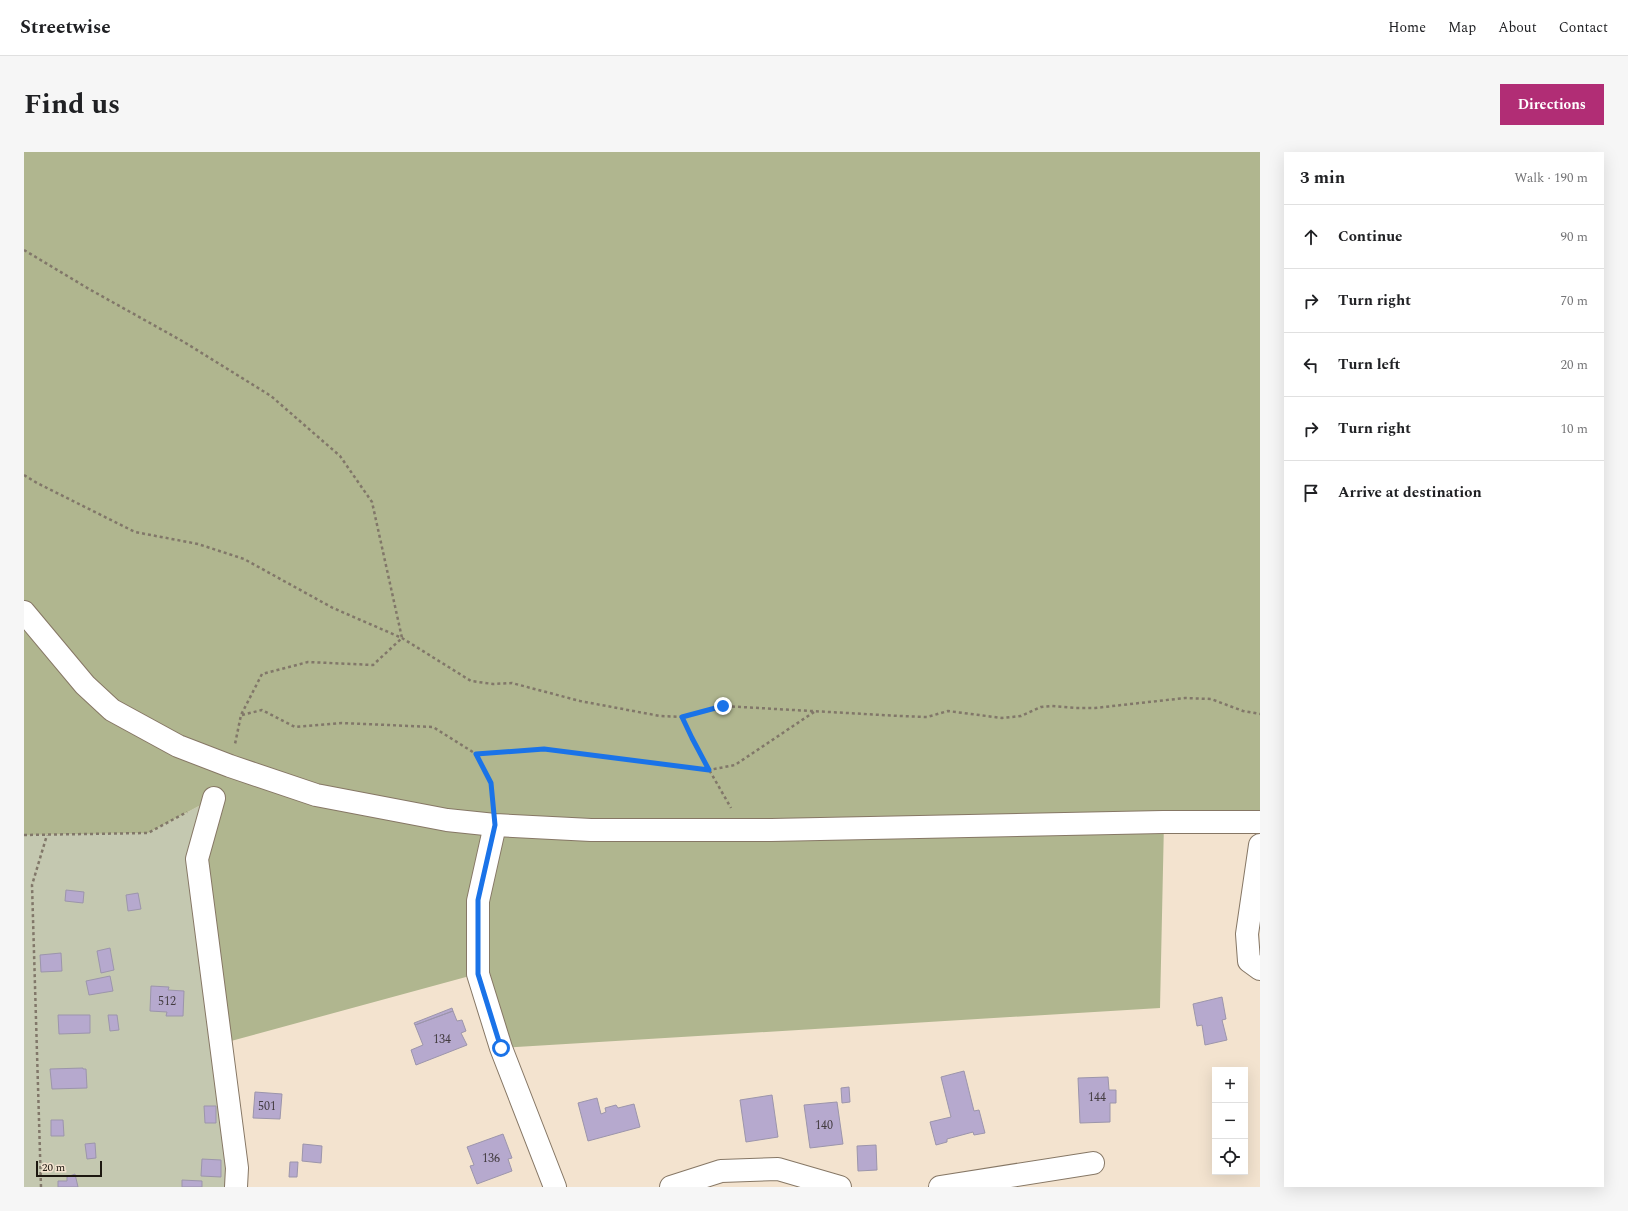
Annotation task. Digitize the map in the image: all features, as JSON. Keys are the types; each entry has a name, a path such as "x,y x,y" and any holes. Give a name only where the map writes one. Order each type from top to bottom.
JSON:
{"street":[{"path":"24,612 85,685 112,710 178,746 230,766 316,795 447,820 495,825 591,830 743,830 1164,822 1260,822"},
{"path":"214,798 197,859 237,1168 236,1187"},
{"path":"495,825 478,900 478,974 501,1048 555,1187"},
{"path":"1260,845 1247,934 1249,961 1260,969"},
{"path":"940,1187 1093,1163"},
{"path":"671,1187 721,1171 778,1169 840,1187"}],"path":[{"path":"24,250 89,289 184,342 271,396 340,456 372,502 402,638"},
{"path":"24,475 135,532 198,544 244,559 333,608 402,638 471,681 493,684 512,683 580,701 660,716 682,717 723,706 927,717 948,711 1002,718 1021,716 1041,707 1052,706 1095,708 1185,698 1210,699 1243,711 1260,714"},
{"path":"230,766 241,715 262,674 308,662 373,665 402,638"},
{"path":"241,715 262,710 295,727 342,723 433,727 476,754 491,783 495,825"},
{"path":"476,754 544,749 709,770 735,765 814,711"},
{"path":"682,717 709,770 743,830"},
{"path":"24,835 148,833 214,798"},
{"path":"41,1187 32,885 47,835"}],"green space":[{"path":"24,152 1260,152 1260,821 1164,822 1160,1008 501,1048 477,974 220,1044 197,859 214,798 148,833 24,835"},
{"path":"214,798 236,1187 24,1187 24,835 148,833"}],"building":[{"path":"66,890 84,892 83,903 65,901"},
{"path":"138,893 141,909 128,911 126,895"},
{"path":"110,948 114,970 101,973 97,951"},
{"path":"61,953 62,971 41,972 40,955"},
{"path":"110,976 113,991 89,995 86,981"},
{"path":"151,986 169,987 168,990 184,991 183,1016 166,1016 167,1012 150,1011"},
{"path":"1222,997 1226,1019 1222,1020 1227,1040 1205,1045 1202,1025 1197,1026 1193,1004"},
{"path":"452,1008 453,1011 415,1025 414,1023"},
{"path":"453,1011 457,1021 462,1020 466,1031 461,1033 467,1045 416,1065 411,1050 423,1045 415,1025"},
{"path":"58,1015 90,1015 90,1033 59,1034"},
{"path":"108,1015 117,1015 119,1030 110,1031"},
{"path":"50,1069 86,1069 87,1088 52,1089"},
{"path":"964,1071 974,1111 979,1110 985,1133 974,1135 973,1132 947,1139 947,1142 936,1145 930,1122 951,1117 941,1077"},
{"path":"1108,1077 1109,1090 1116,1090 1116,1103 1110,1103 1110,1122 1080,1123 1078,1078"},
{"path":"849,1087 850,1102 842,1103 841,1088"},
{"path":"255,1092 282,1094 280,1119 253,1118"},
{"path":"772,1095 778,1137 746,1142 740,1100"},
{"path":"597,1098 601,1114 606,1112 605,1108 616,1105 618,1108 634,1104 640,1127 588,1141 578,1103"},
{"path":"837,1102 843,1144 810,1148 804,1105"},
{"path":"204,1106 216,1106 216,1123 205,1123"},
{"path":"51,1120 63,1120 64,1136 51,1136"},
{"path":"503,1134 512,1158 508,1159 512,1171 477,1184 470,1166 474,1165 467,1147"},
{"path":"95,1143 96,1158 87,1159 85,1144"},
{"path":"303,1144 322,1146 321,1163 302,1161"},
{"path":"876,1145 877,1170 858,1171 857,1146"},
{"path":"202,1159 221,1160 221,1177 201,1176"},
{"path":"290,1162 298,1162 297,1177 289,1177"},
{"path":"75,1174 78,1187 58,1187 58,1181 67,1181 67,1177"},
{"path":"182,1180 202,1181 202,1187 182,1187"}],"route":[{"path":"501,1048 478,974 478,900 495,825 491,783 476,754 544,749 709,770 682,717 723,706"}]}
